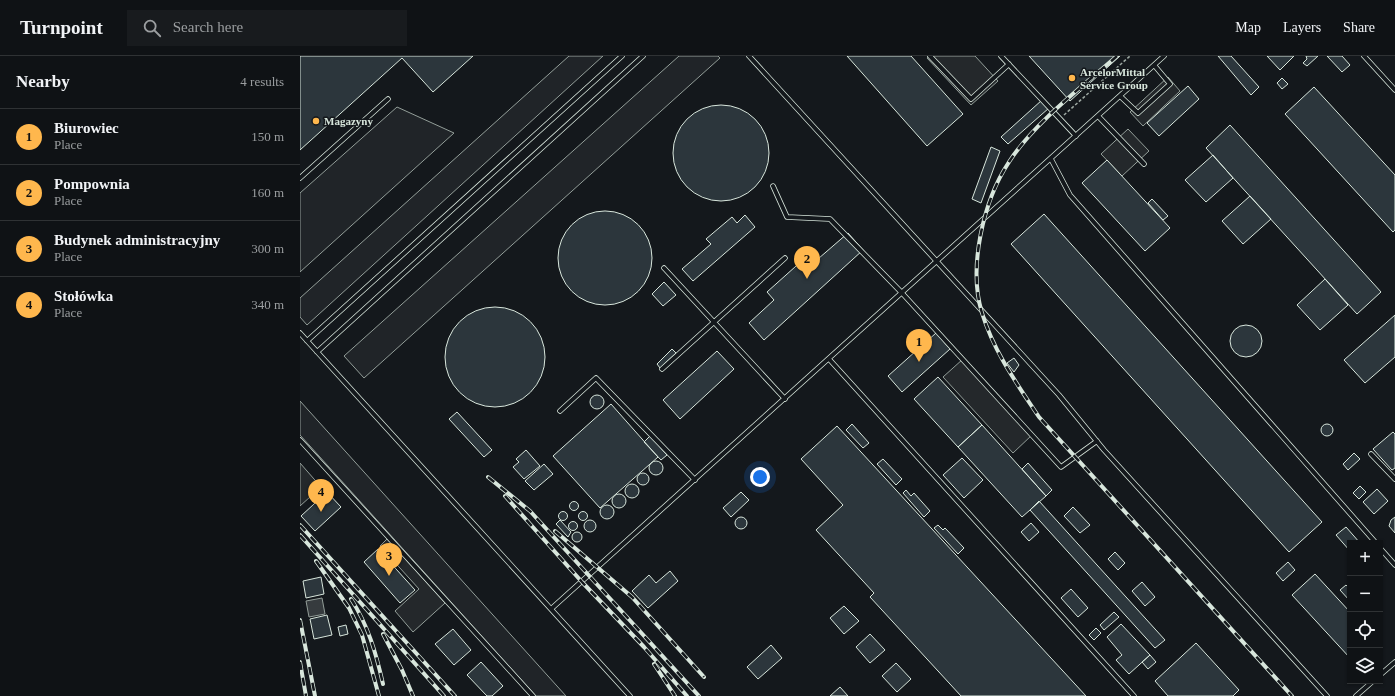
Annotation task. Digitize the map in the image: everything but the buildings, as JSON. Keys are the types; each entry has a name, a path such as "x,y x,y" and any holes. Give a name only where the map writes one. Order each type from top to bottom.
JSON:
{"lane":[{"path":"308,341 622,56"},
{"path":"317,352 643,56"},
{"path":"749,56 1058,395 1097,441 1328,696"},
{"path":"930,56 971,98 1009,64"},
{"path":"1001,56 1076,136"},
{"path":"551,609 1164,56"},
{"path":"1364,56 1395,90"},
{"path":"1120,96 1138,113 1170,84 1154,65"},
{"path":"300,178 388,99"},
{"path":"1098,116 1144,164"},
{"path":"1050,159 1070,195 1373,540"},
{"path":"773,186 787,218 830,219 902,293 1061,467 1097,441"},
{"path":"662,369 785,258"},
{"path":"664,268 785,399"},
{"path":"300,333 630,696"},
{"path":"829,358 1134,696"},
{"path":"560,411 596,378 695,480"},
{"path":"300,440 530,695"},
{"path":"1371,454 1395,479"},
{"path":"1383,551 1395,565"},
{"path":"1383,672 1395,662"},
{"path":"1356,696 1370,684"}],"path":[{"path":"1060,118 1130,56"}],"shaded area":[{"path":"569,56 603,56 307,325 300,317 300,298"},
{"path":"679,56 718,56 720,58 364,378 344,356"},
{"path":"930,56 975,56 998,81 971,105 927,58"},
{"path":"1168,77 1180,91 1143,126 1130,112"},
{"path":"397,107 454,133 300,272 300,193"},
{"path":"1128,129 1149,151 1122,176 1101,154"},
{"path":"963,359 1032,435 1013,453 943,377"},
{"path":"300,401 566,696 536,696 300,435"},
{"path":"300,463 321,487 300,506"},
{"path":"387,539 445,603 413,632 395,611 419,589 380,546"},
{"path":"322,598 325,614 309,617 306,601"}],"railway":[{"path":"1117,56 1045,119 1019,148 1000,178 985,215 980,235 977,276 978,295 982,313 993,341 1014,380 1039,417 1292,696"},
{"path":"488,477 530,511 699,696"},
{"path":"505,496 687,696"},
{"path":"300,525 455,696"},
{"path":"555,531 632,597 704,677"},
{"path":"300,535 444,696"},
{"path":"316,561 349,608 362,635 379,696"},
{"path":"351,599 367,629 383,684"},
{"path":"300,620 315,696"},
{"path":"383,634 402,670 413,696"},
{"path":"300,662 306,696"},
{"path":"654,664 675,696"}],"place":[{"name":"ArcelorMittal Service Group","path":"1072,78"},
{"name":"Magazyny","path":"316,121"},
{"name":"Pompownia","path":"807,279"},
{"name":"Biurowiec","path":"919,362"},
{"name":"Stołówka","path":"321,512"},
{"name":"Budynek administracyjny","path":"389,576"}]}
